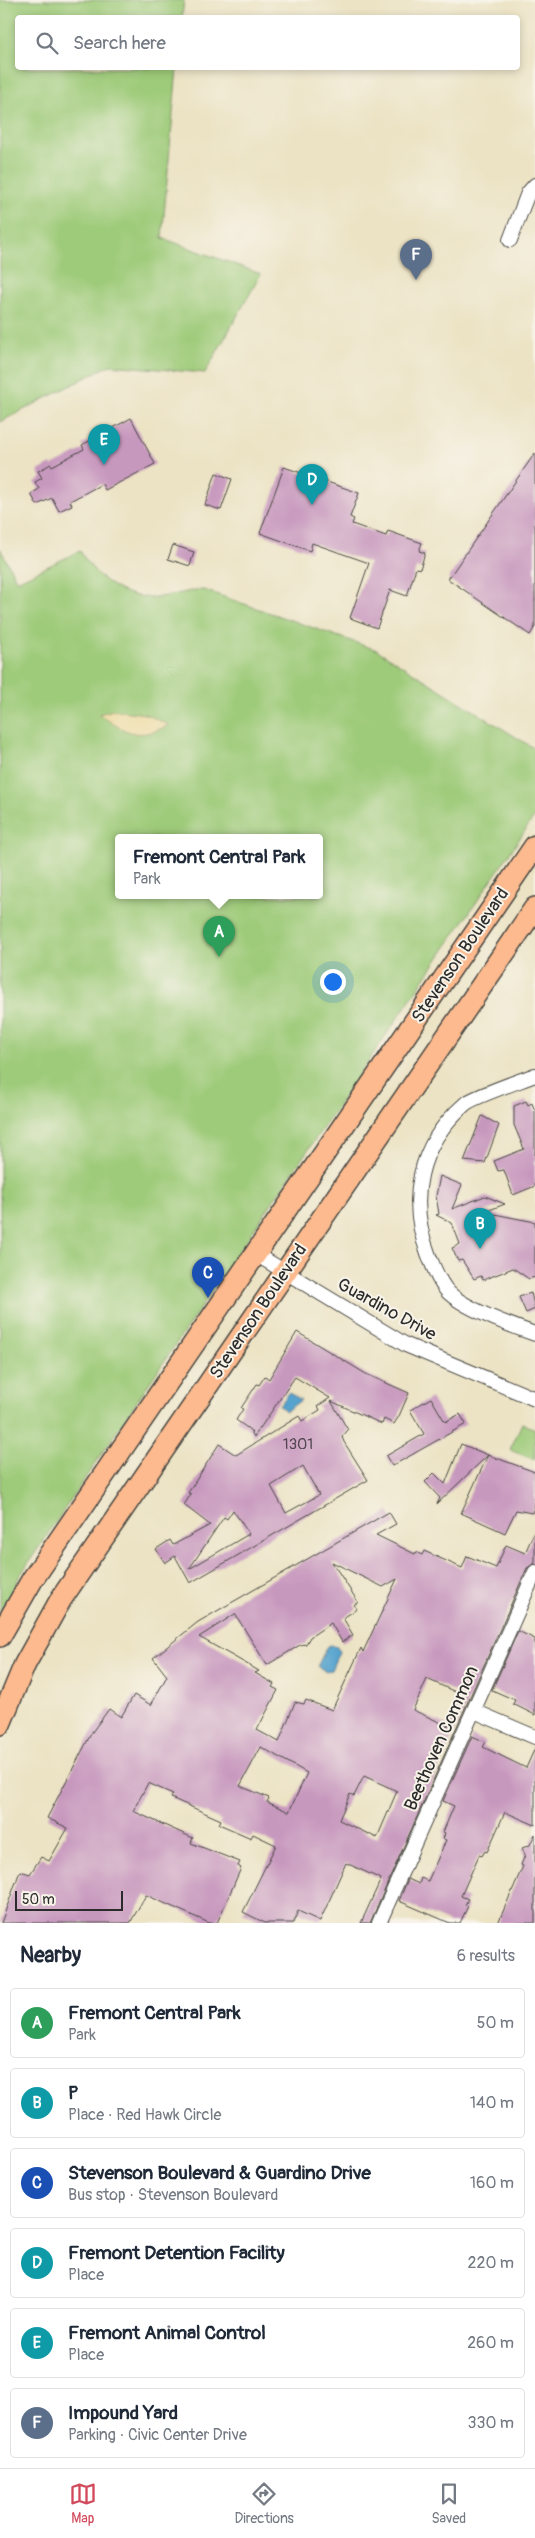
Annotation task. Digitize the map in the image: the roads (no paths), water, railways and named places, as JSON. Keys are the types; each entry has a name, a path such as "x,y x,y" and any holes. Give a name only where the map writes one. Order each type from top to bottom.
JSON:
{"main road":[{"name":"Stevenson Boulevard","path":"0,1636 32,1580 254,1252 535,846"},
{"name":"Stevenson Boulevard","path":"0,1724 24,1664 62,1599 284,1272 535,908"}],"street":[{"path":"510,240 528,193 535,186"},
{"path":"535,1075 466,1103 432,1143 421,1172 418,1218 421,1235 433,1264 449,1292 464,1303 512,1326 535,1334"},
{"name":"Guardino Drive","path":"254,1252 406,1345 535,1399"},
{"name":"Beethoven Common","path":"384,1922 535,1572"},
{"path":"474,1711 535,1737"}],"water":[{"path":"289,1393 301,1400 286,1411 279,1406"},
{"path":"327,1646 337,1647 339,1652 331,1670 327,1672 320,1669 318,1665"}],"place":[{"name":"Impound Yard","path":"416,280"},
{"name":"Fremont Animal Control","path":"104,465"},
{"name":"Fremont Detention Facility","path":"312,505"},
{"name":"Fremont Central Park","path":"219,957"},
{"name":"P","path":"480,1249"},
{"name":"Stevenson Boulevard & Guardino Drive","path":"208,1298"}]}
